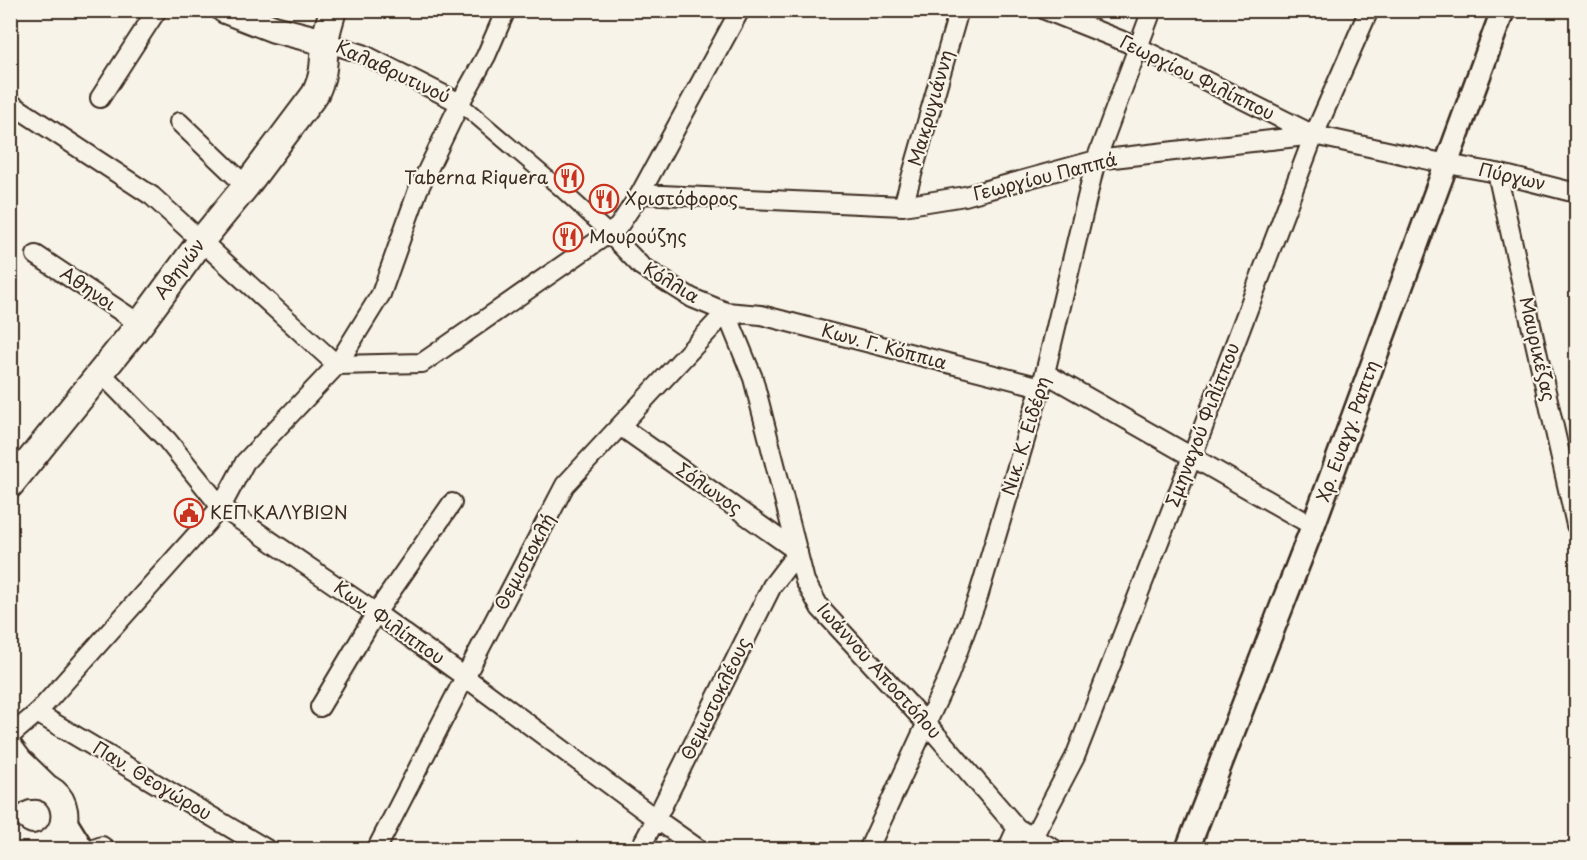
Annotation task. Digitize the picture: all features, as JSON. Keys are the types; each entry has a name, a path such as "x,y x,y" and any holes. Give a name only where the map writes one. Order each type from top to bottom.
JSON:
{"main road":[{"path":"225,10 274,29 325,42"},
{"name":"Αθηνών","path":"10,485 140,324 315,94 324,68 325,42 333,10"},
{"path":"10,749 19,761 58,797 64,808 65,821 60,834 51,843 30,847"},
{"path":"10,795 25,786 37,785 48,789"}],"street":[{"path":"100,98 157,10"},
{"path":"10,736 37,713 221,507 245,462 337,365 381,294 418,190 486,56 506,10"},
{"name":"Μακρυγιάννη","path":"903,206 959,10"},
{"name":"Γεωργίου Φιλίππου","path":"1045,10 1138,47 1314,135"},
{"name":"Νικ. Κ. Ειδέρη","path":"868,849 949,675 978,597 1043,380 1096,160 1152,10"},
{"name":"Σμηναγού Φιλίππου","path":"1033,837 1074,757 1192,457 1314,135 1369,10"},
{"name":"Χρ. Ευαγγ. Ραπτη","path":"1187,849 1312,526 1503,10"},
{"path":"10,104 152,196 337,365 422,363 618,227 640,194 736,12"},
{"name":"Καλαβρυτινού","path":"325,42 363,54 460,104"},
{"name":"Κόλλια","path":"460,104 562,190 641,266 692,298 726,312"},
{"path":"179,122 246,186"},
{"name":"Γεωργίου Παππά","path":"640,194 903,206 965,196 1096,160 1314,135 1447,164"},
{"name":"Πύργων","path":"1447,164 1497,173 1576,193"},
{"name":"Μαυρικέζας","path":"1497,173 1576,525"},
{"name":"Αθηνοι","path":"36,255 140,324"},
{"name":"Κων. Γ. Κόππια","path":"726,312 761,315 1043,380 1192,457 1312,526"},
{"name":"Θεμιστοκλή","path":"376,849 566,485 726,312"},
{"name":"Ιωάννου Αποστόλου","path":"726,312 753,378 805,581 820,608 926,723 1017,828 1056,849"},
{"name":"Κων. Φιλίππου","path":"100,373 167,440 221,507 376,613 699,849"},
{"name":"Σόλωνος","path":"620,426 798,552"},
{"path":"320,707 376,613 452,503"},
{"name":"Θεμιστοκλέους","path":"639,849 772,586 798,552"},
{"name":"Παν. Θεογώρου","path":"37,713 268,849"},
{"path":"65,821 83,849"},
{"path":"1007,849 1017,828"},
{"path":"91,849 102,846 107,849"}],"place":[{"name":"Taberna Riquera","path":"569,178"},
{"name":"Χριστόφορος","path":"604,199"},
{"name":"Μουρούζης","path":"568,237"},
{"name":"ΚΕΠ ΚΑΛΥΒΙΩΝ","path":"189,513"}]}
